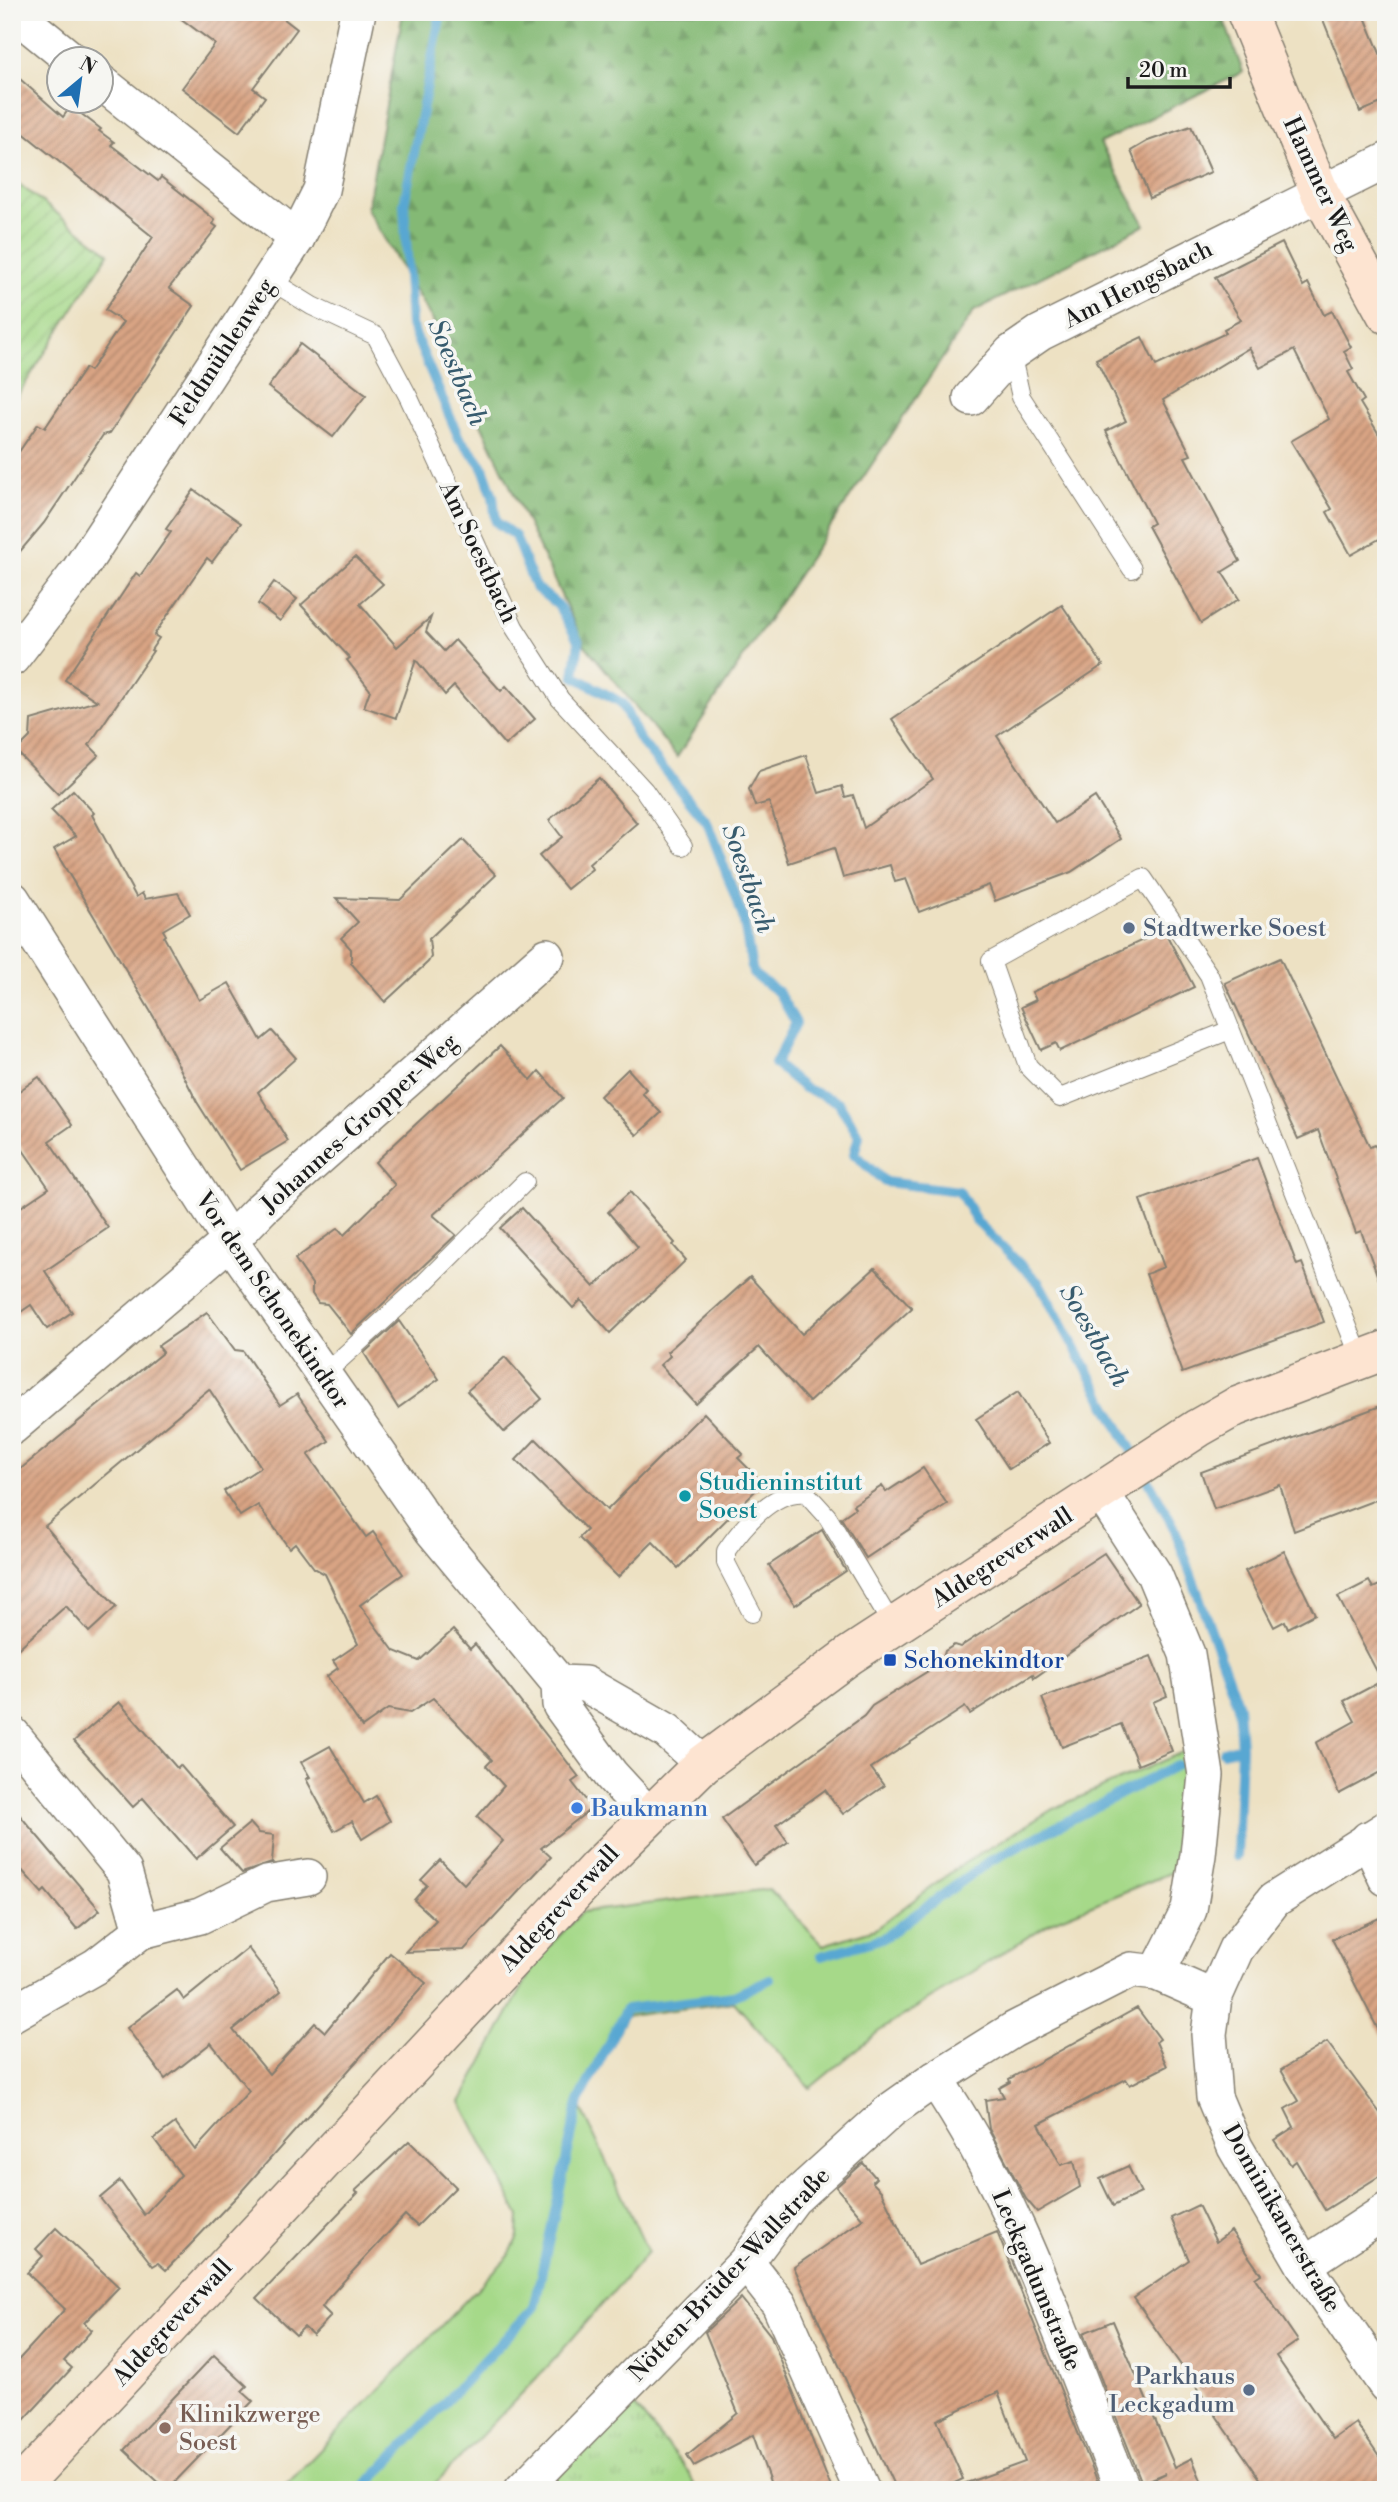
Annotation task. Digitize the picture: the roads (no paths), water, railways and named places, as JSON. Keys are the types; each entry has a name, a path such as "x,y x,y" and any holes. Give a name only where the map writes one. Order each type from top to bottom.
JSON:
{"street":[{"path":"13,12 55,46"},
{"name":"Feldmühlenweg","path":"12,658 78,572 296,238 321,190 358,12"},
{"name":"Hammer Weg","path":"1246,12 1320,193 1386,314"},
{"path":"116,94 296,238"},
{"name":"Am Hengsbach","path":"971,398 1012,354 1040,333 1386,161"},
{"name":"Vor dem Schonekindtor","path":"12,899 230,1241 432,1530 559,1683 560,1705 611,1775 648,1815"},
{"name":"Johannes-Gropper-Weg","path":"12,1427 230,1241 262,1208 547,956"},
{"name":"Aldegreverwall","path":"17,2490 289,2195 648,1815 703,1764 850,1655 1158,1453 1236,1407 1373,1355"},
{"path":"1108,1487 1154,1574 1187,1654 1206,1775 1199,1856 1189,1910 1157,1973"},
{"path":"559,1683 585,1684 667,1731 703,1764"},
{"path":"12,1734 124,1871 141,1931"},
{"path":"1214,1998 1236,1949 1274,1900 1377,1834 1386,1878"},
{"path":"12,2014 96,1966 141,1931 201,1916 266,1884 308,1877"},
{"name":"Nötten-Brüder-Wallstraße","path":"523,2490 746,2262 793,2199 891,2110 935,2078 1086,1990 1131,1970 1157,1973 1214,1998"},
{"name":"Dominikanerstraße","path":"1214,1998 1209,2034 1214,2097 1235,2147 1304,2265 1386,2385"},
{"name":"Leckgadumstraße","path":"935,2078 962,2118 1019,2230 1123,2490"},
{"path":"1304,2265 1386,2211"},
{"path":"746,2262 779,2304 862,2490"}],"lane":[{"name":"Am Soestbach","path":"270,281 312,306 376,337 409,398 513,627 560,699 644,790 683,846"},
{"path":"1012,354 1021,397 1132,569"},
{"path":"1230,1030 1060,1098 1028,1066 991,961 1143,878 1209,975 1230,1030 1373,1355"},
{"path":"324,1374 420,1287 525,1182"},
{"path":"752,1612 726,1563 726,1551 777,1497 791,1491 806,1493 827,1516 894,1628"}],"waterway":[{"name":"Soestbach","path":"441,12 404,204 411,325 459,438 482,465 493,496 496,522 515,536 535,587 558,605 579,642 574,676 622,703 639,739 707,822 743,917 753,974 778,992 796,1023 775,1064 804,1088 838,1102 859,1136 854,1154 885,1182 959,1191 977,1222 1039,1283 1174,1527 1238,1706 1241,1747 1237,1856"},
{"path":"1223,1752 1241,1747"},
{"path":"821,1956 883,1938 990,1861 1177,1765"},
{"path":"362,2490 534,2308 579,2101 626,2009 734,1996 770,1979"}],"place":[{"name":"Stadtwerke Soest","path":"1129,928"},
{"name":"Studieninstitut Soest","path":"685,1496"},
{"name":"Schonekindtor","path":"890,1660"},
{"name":"Baukmann","path":"577,1808"},
{"name":"Parkhaus Leckgadum","path":"1249,2390"},
{"name":"Klinikzwerge Soest","path":"165,2428"}]}
